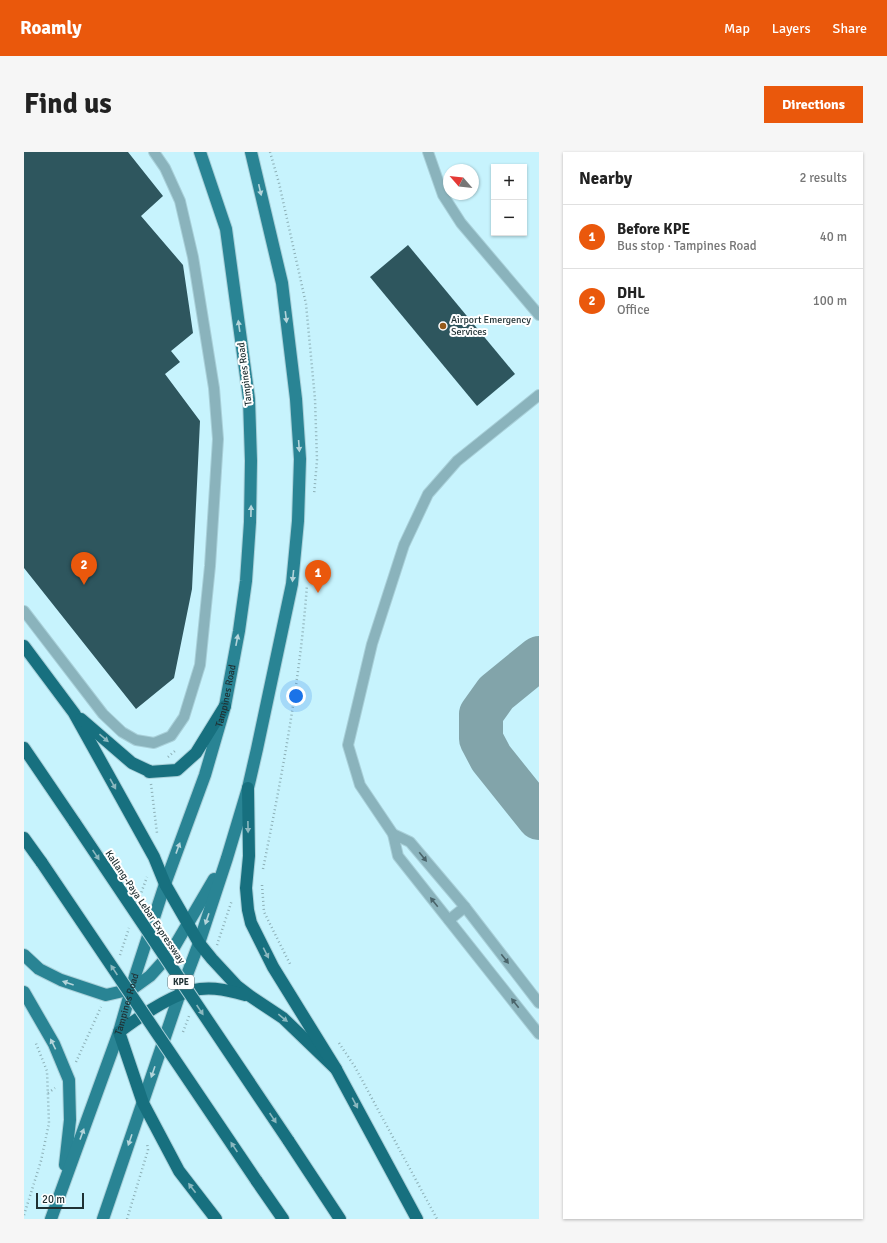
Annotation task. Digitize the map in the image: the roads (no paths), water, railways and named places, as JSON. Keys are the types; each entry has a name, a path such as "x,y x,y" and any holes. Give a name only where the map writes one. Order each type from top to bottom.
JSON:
{"highway":[{"path":"24,646 74,713 154,856 165,884 199,943 237,986 283,1018 336,1069"},
{"path":"74,713 132,763 149,772 177,770 196,753 225,706"},
{"name":"Kallang-Paya Lebar Expressway","path":"24,748 340,1219"},
{"path":"248,788 248,856 246,888 251,923 274,967 336,1069 417,1219"},
{"path":"24,838 283,1219"},
{"path":"216,1219 179,1171 142,1103 119,1032 136,1019 156,1007 195,990 209,988 226,990 250,996"}],"main road":[{"name":"Tampines Road","path":"51,1219 119,1032 165,884 205,775 225,706 239,631 247,566 250,522 251,484 249,399 226,229 200,152"},
{"path":"103,1219 179,996 199,943 248,788 292,584 298,521 300,459 296,399 282,283 250,152"},
{"path":"24,955 39,969 60,980 106,995 132,989 150,976 170,954 212,883 219,867 227,858"},
{"path":"24,992 54,1044 69,1080 70,1120 64,1184"}],"lane":[{"path":"24,611 103,714 122,732 136,740 154,743 171,736 184,717 200,665 210,566 218,439 214,388 193,257 180,201 165,168 154,152"},
{"path":"428,152 443,195 461,223 539,315"},
{"path":"539,395 463,456 452,466 428,494 402,552 372,644 348,745 360,785 393,834 398,856 539,1034"},
{"path":"393,834 410,842 465,907 539,1003"},
{"path":"449,920 465,907"}],"place":[{"name":"Airport Emergency Services","path":"443,326"},
{"name":"DHL","path":"84,585"},
{"name":"Before KPE","path":"318,593"}]}
